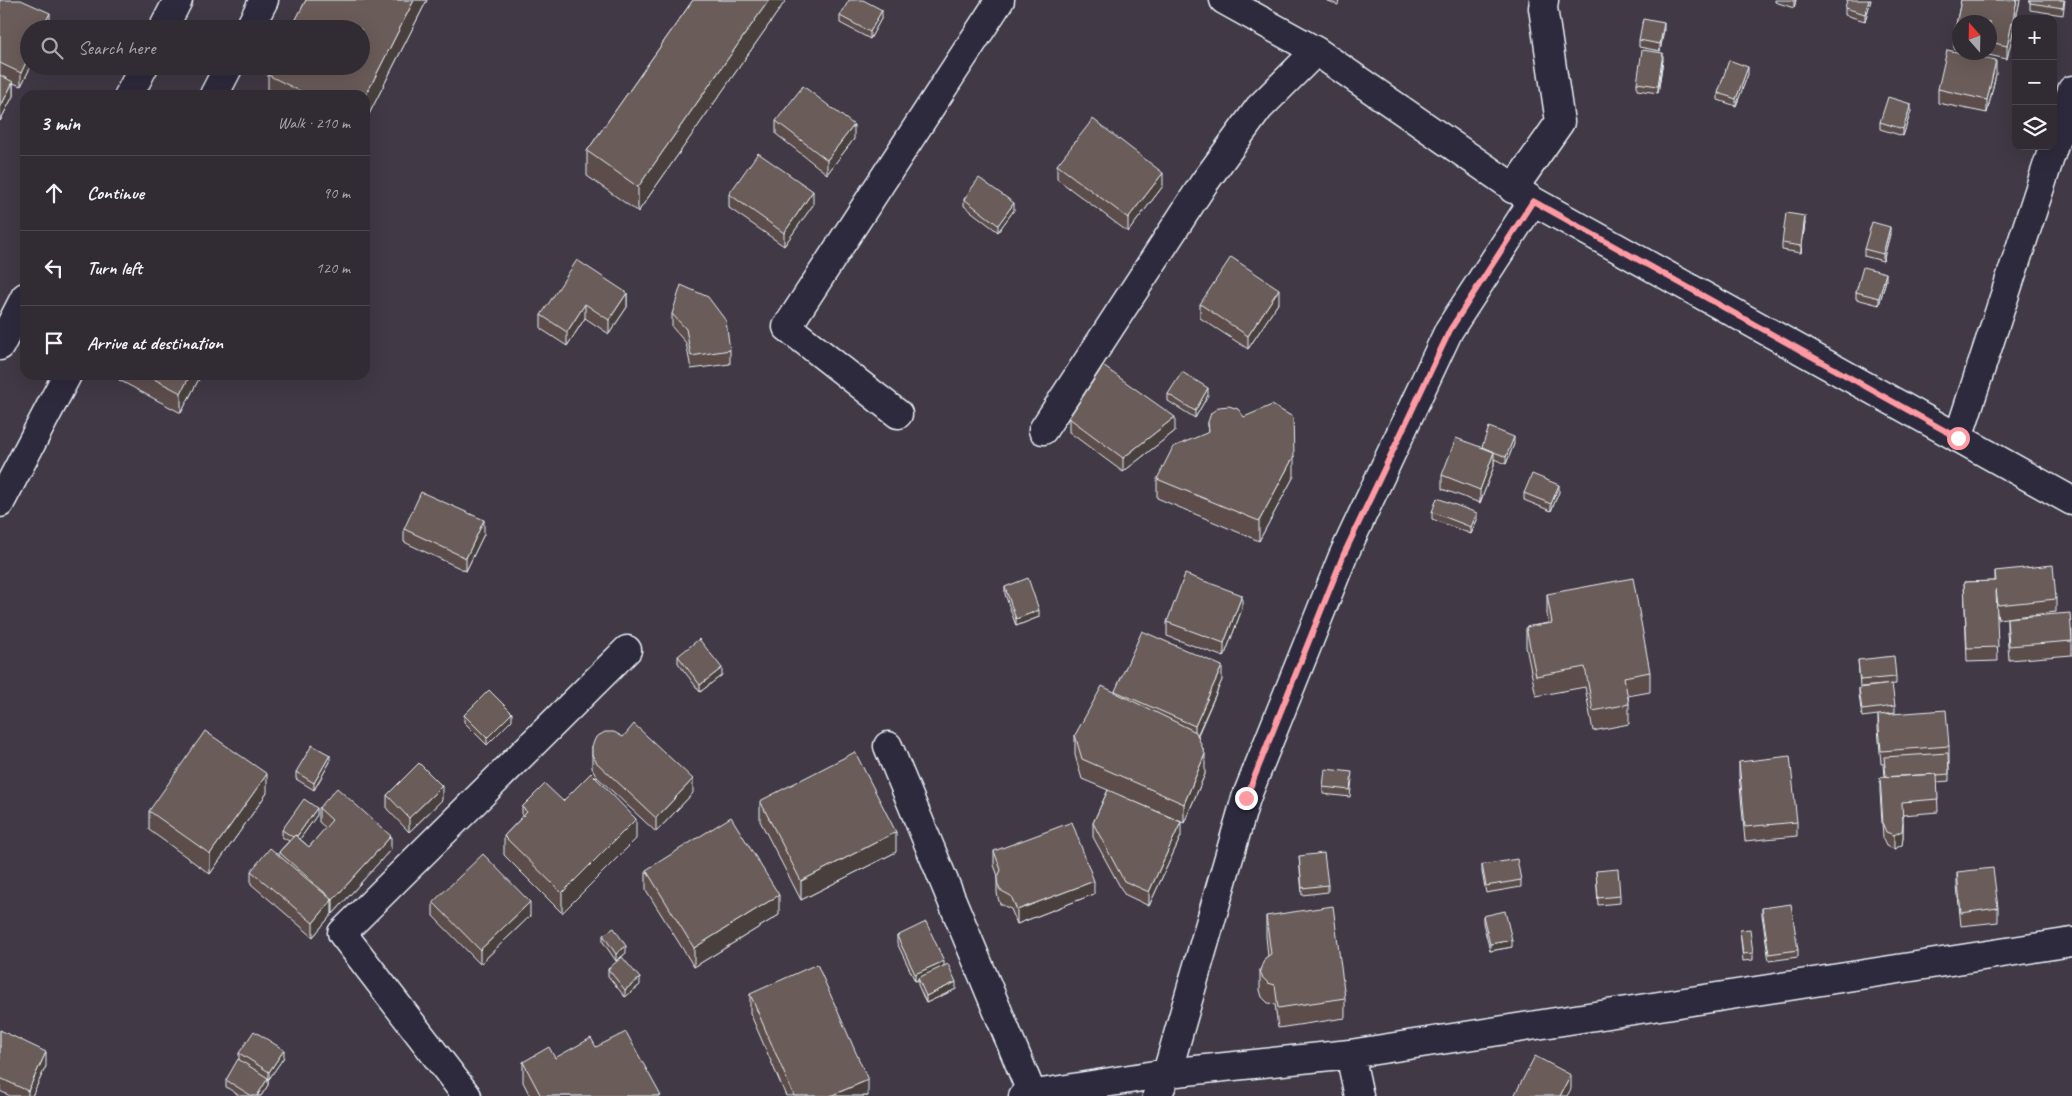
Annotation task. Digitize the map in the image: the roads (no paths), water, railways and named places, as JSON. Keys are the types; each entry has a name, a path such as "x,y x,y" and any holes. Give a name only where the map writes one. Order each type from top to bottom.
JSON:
{"street":[{"path":"168,20 178,0"},
{"path":"254,20 264,0"},
{"path":"898,414 787,327 1000,0"},
{"path":"1224,0 1316,52 1523,195 2072,501"},
{"path":"1162,1084 1246,798 1343,556 1450,330 1560,122 1544,0"},
{"path":"1043,430 1204,183 1259,108 1316,52"},
{"path":"132,90 139,75"},
{"path":"217,90 224,75"},
{"path":"1958,438 2072,90"},
{"path":"0,346 20,307"},
{"path":"0,503 64,380"},
{"path":"467,1096 342,933 627,650"},
{"path":"888,746 1028,1095 1162,1084 2072,942"},
{"path":"1350,1054 1359,1096"}]}
